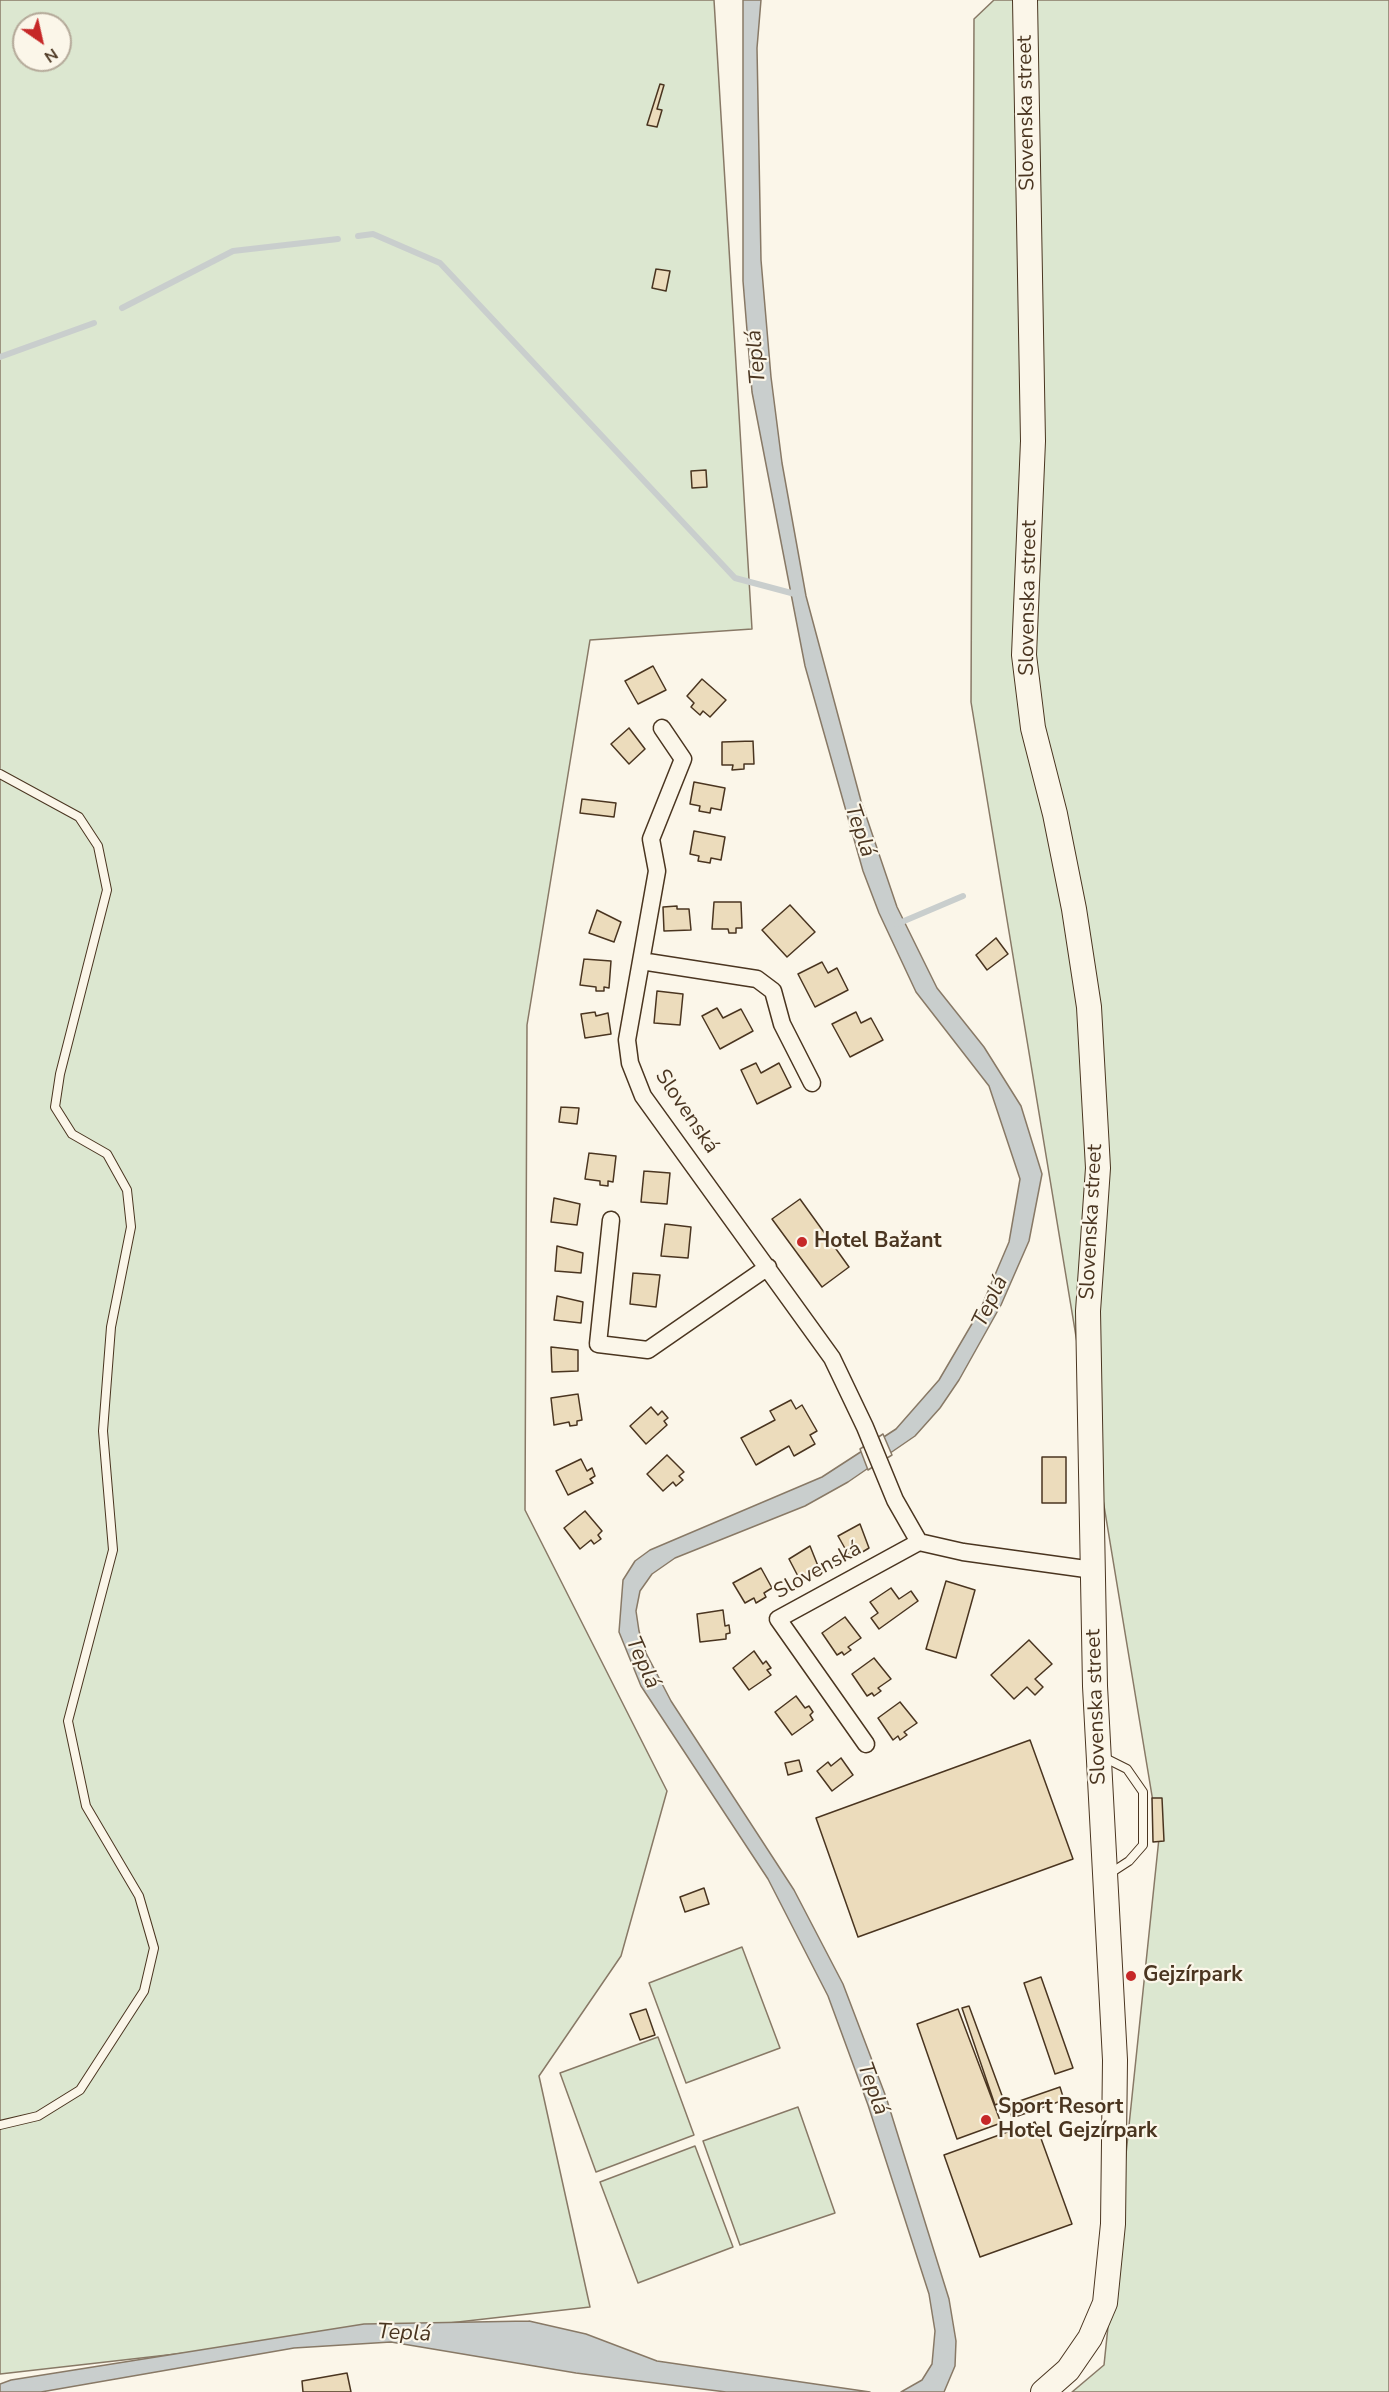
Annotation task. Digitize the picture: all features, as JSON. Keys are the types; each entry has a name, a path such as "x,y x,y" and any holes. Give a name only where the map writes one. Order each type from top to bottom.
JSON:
{"street":[{"name":"Slovenska street","path":"1025,0 1033,441 1024,655 1033,728 1055,814 1072,899 1089,1006 1098,1168 1088,1311 1097,1754 1115,2060 1116,2160 1110,2272 1105,2303 1090,2338 1068,2370 1043,2392"},
{"name":"Slovenská","path":"662,728 684,759 651,839 657,871 627,1040 630,1063 640,1088 832,1358 865,1427 895,1500 919,1542 778,1619 866,1744"},
{"path":"641,961 757,979 773,991 782,1024 812,1083"},
{"path":"611,1220 598,1344 648,1350 768,1267"},
{"path":"919,1542 963,1552 1093,1570"}],"lane":[{"path":"0,774 79,817 98,846 107,890 60,1074 55,1107 72,1134 107,1154 127,1190 131,1227 111,1327 103,1431 113,1550 68,1720 86,1806 139,1896 154,1948 144,1990 80,2090 38,2116 0,2125"},
{"path":"1097,1754 1127,1769 1143,1792 1143,1845 1129,1862 1103,1877"}],"green space":[{"path":"0,0 714,0 752,629 590,640 527,1025 525,1510 667,1791 621,1956 539,2076 590,2307 0,2374"},
{"path":"994,0 1389,0 1389,2392 1072,2392 1104,2365 1159,1838 971,702 974,19"},
{"path":"742,1947 780,2048 686,2083 649,1983"},
{"path":"658,2037 694,2135 596,2172 560,2073"},
{"path":"798,2107 835,2213 740,2245 703,2141"},
{"path":"695,2146 733,2247 638,2283 600,2182"}],"water":[{"name":"Teplá","path":"743,0 761,0 757,48 761,260 771,377 782,463 806,596 861,801 897,907 937,988 984,1047 1021,1106 1042,1174 1029,1241 1001,1305 959,1380 940,1408 915,1436 848,1482 805,1506 675,1558 652,1574 640,1591 636,1611 646,1653 671,1701 794,1890 843,1984 886,2097 949,2299 956,2341 955,2366 944,2392 901,2392 922,2380 932,2364 935,2331 929,2294 868,2105 828,1996 768,1879 641,1686 619,1632 623,1580 635,1561 650,1550 822,1477 896,1429 939,1380 980,1310 1009,1242 1020,1179 989,1086 916,992 879,913 863,871 805,666 752,392 743,281"},
{"name":"Teplá","path":"529,2321 586,2334 657,2361 870,2392 726,2392 576,2373 391,2342 294,2348 41,2392 0,2392 0,2384 11,2380 364,2324"}],"pier":[{"path":"883,1434 892,1455 868,1470 860,1449"}],"building":[{"path":"660,84 664,85 657,109 662,110 657,127 647,125"},
{"path":"656,269 670,271 666,291 652,288"},
{"path":"706,470 707,487 692,488 691,471"},
{"path":"653,666 666,690 638,704 625,681"},
{"path":"702,679 726,700 710,717 703,711 700,715 691,707 694,703 687,696"},
{"path":"629,728 645,749 629,764 611,744"},
{"path":"753,741 754,764 744,764 744,769 732,770 733,765 722,765 722,742"},
{"path":"694,782 725,788 721,810 711,808 710,813 699,811 700,806 690,804"},
{"path":"582,799 616,803 614,817 580,813"},
{"path":"694,831 725,837 721,860 711,858 710,863 698,861 699,856 690,854"},
{"path":"714,902 741,902 742,928 736,928 736,933 729,933 728,929 712,929"},
{"path":"790,905 815,932 787,957 762,930"},
{"path":"677,906 677,909 689,909 691,930 664,931 663,907"},
{"path":"597,910 621,922 614,942 589,933"},
{"path":"996,938 1008,954 987,970 976,955"},
{"path":"584,959 611,961 609,988 604,987 604,991 596,991 596,987 580,985"},
{"path":"822,962 828,973 837,968 848,990 815,1007 798,974"},
{"path":"657,991 683,994 680,1025 654,1023"},
{"path":"717,1008 723,1018 741,1009 753,1031 720,1049 702,1016"},
{"path":"595,1012 596,1016 608,1013 611,1034 585,1038 581,1014"},
{"path":"856,1012 861,1023 871,1018 883,1040 850,1057 832,1024"},
{"path":"756,1063 761,1073 779,1063 791,1087 757,1104 741,1070"},
{"path":"561,1107 579,1108 577,1124 559,1122"},
{"path":"589,1153 616,1156 613,1182 608,1181 608,1186 600,1185 600,1181 585,1179"},
{"path":"644,1171 670,1173 667,1204 641,1202"},
{"path":"554,1198 580,1204 577,1225 551,1222"},
{"path":"800,1199 849,1267 822,1287 772,1219"},
{"path":"665,1224 691,1227 688,1258 661,1256"},
{"path":"557,1246 583,1253 581,1273 555,1271"},
{"path":"633,1273 660,1275 656,1307 630,1304"},
{"path":"557,1296 583,1302 581,1323 554,1320"},
{"path":"551,1347 578,1350 578,1371 552,1372"},
{"path":"578,1394 582,1420 577,1421 577,1425 570,1426 569,1422 554,1425 551,1398"},
{"path":"791,1400 796,1409 802,1405 817,1431 810,1435 815,1444 794,1456 789,1446 756,1465 741,1438 775,1420 770,1411"},
{"path":"651,1407 658,1415 662,1411 668,1418 664,1421 667,1425 646,1444 630,1426"},
{"path":"667,1455 684,1472 679,1476 683,1480 676,1486 673,1482 663,1491 647,1474"},
{"path":"1042,1457 1066,1457 1066,1503 1042,1503"},
{"path":"581,1459 587,1471 592,1468 595,1476 590,1479 593,1483 568,1495 556,1471"},
{"path":"585,1511 602,1531 598,1535 601,1539 594,1544 591,1540 580,1549 564,1528"},
{"path":"860,1524 869,1548 851,1559 838,1536"},
{"path":"810,1546 820,1571 801,1582 789,1559"},
{"path":"761,1568 772,1588 764,1593 766,1597 756,1603 754,1598 745,1603 733,1583"},
{"path":"946,1581 975,1590 956,1658 926,1649"},
{"path":"891,1588 899,1599 911,1591 918,1601 879,1629 871,1618 878,1613 870,1602"},
{"path":"723,1610 725,1626 729,1625 730,1633 726,1634 726,1639 700,1642 697,1614"},
{"path":"845,1617 861,1638 848,1647 851,1650 844,1655 842,1652 837,1655 822,1633"},
{"path":"1029,1640 1052,1664 1035,1679 1043,1687 1035,1695 1027,1687 1014,1699 991,1675"},
{"path":"754,1651 763,1664 766,1661 771,1668 767,1670 771,1675 749,1690 733,1668"},
{"path":"874,1658 891,1679 878,1688 881,1691 874,1696 872,1693 867,1696 852,1674"},
{"path":"796,1696 805,1708 809,1706 813,1712 810,1715 813,1720 792,1735 775,1712"},
{"path":"900,1702 917,1723 904,1732 907,1735 900,1740 898,1736 893,1740 878,1718"},
{"path":"1030,1740 1073,1859 858,1937 816,1818"},
{"path":"841,1758 853,1775 832,1791 817,1771 828,1762 831,1766"},
{"path":"799,1760 802,1771 788,1775 785,1763"},
{"path":"1152,1798 1162,1798 1164,1841 1153,1842"},
{"path":"704,1888 709,1904 685,1912 680,1897"},
{"path":"1041,1977 1073,2068 1055,2074 1024,1983"},
{"path":"969,2006 1004,2101 995,2105 962,2008"},
{"path":"646,2009 655,2035 640,2040 630,2014"},
{"path":"958,2009 1001,2123 957,2139 917,2024"},
{"path":"1060,2087 1064,2100 1012,2118 1008,2105"},
{"path":"1035,2122 1072,2224 980,2257 944,2155"},
{"path":"347,2373 351,2392 303,2392 302,2381"}],"waterway":[{"path":"358,236 373,234 440,263 735,578 795,594"},
{"path":"122,308 233,251 338,239"},
{"path":"0,357 94,323"},
{"path":"897,924 963,896"}],"place":[{"name":"Hotel Bažant","path":"802,1242"},
{"name":"Gejzírpark","path":"1131,1976"},
{"name":"Sport Resort Hotel Gejzírpark","path":"986,2120"}]}
